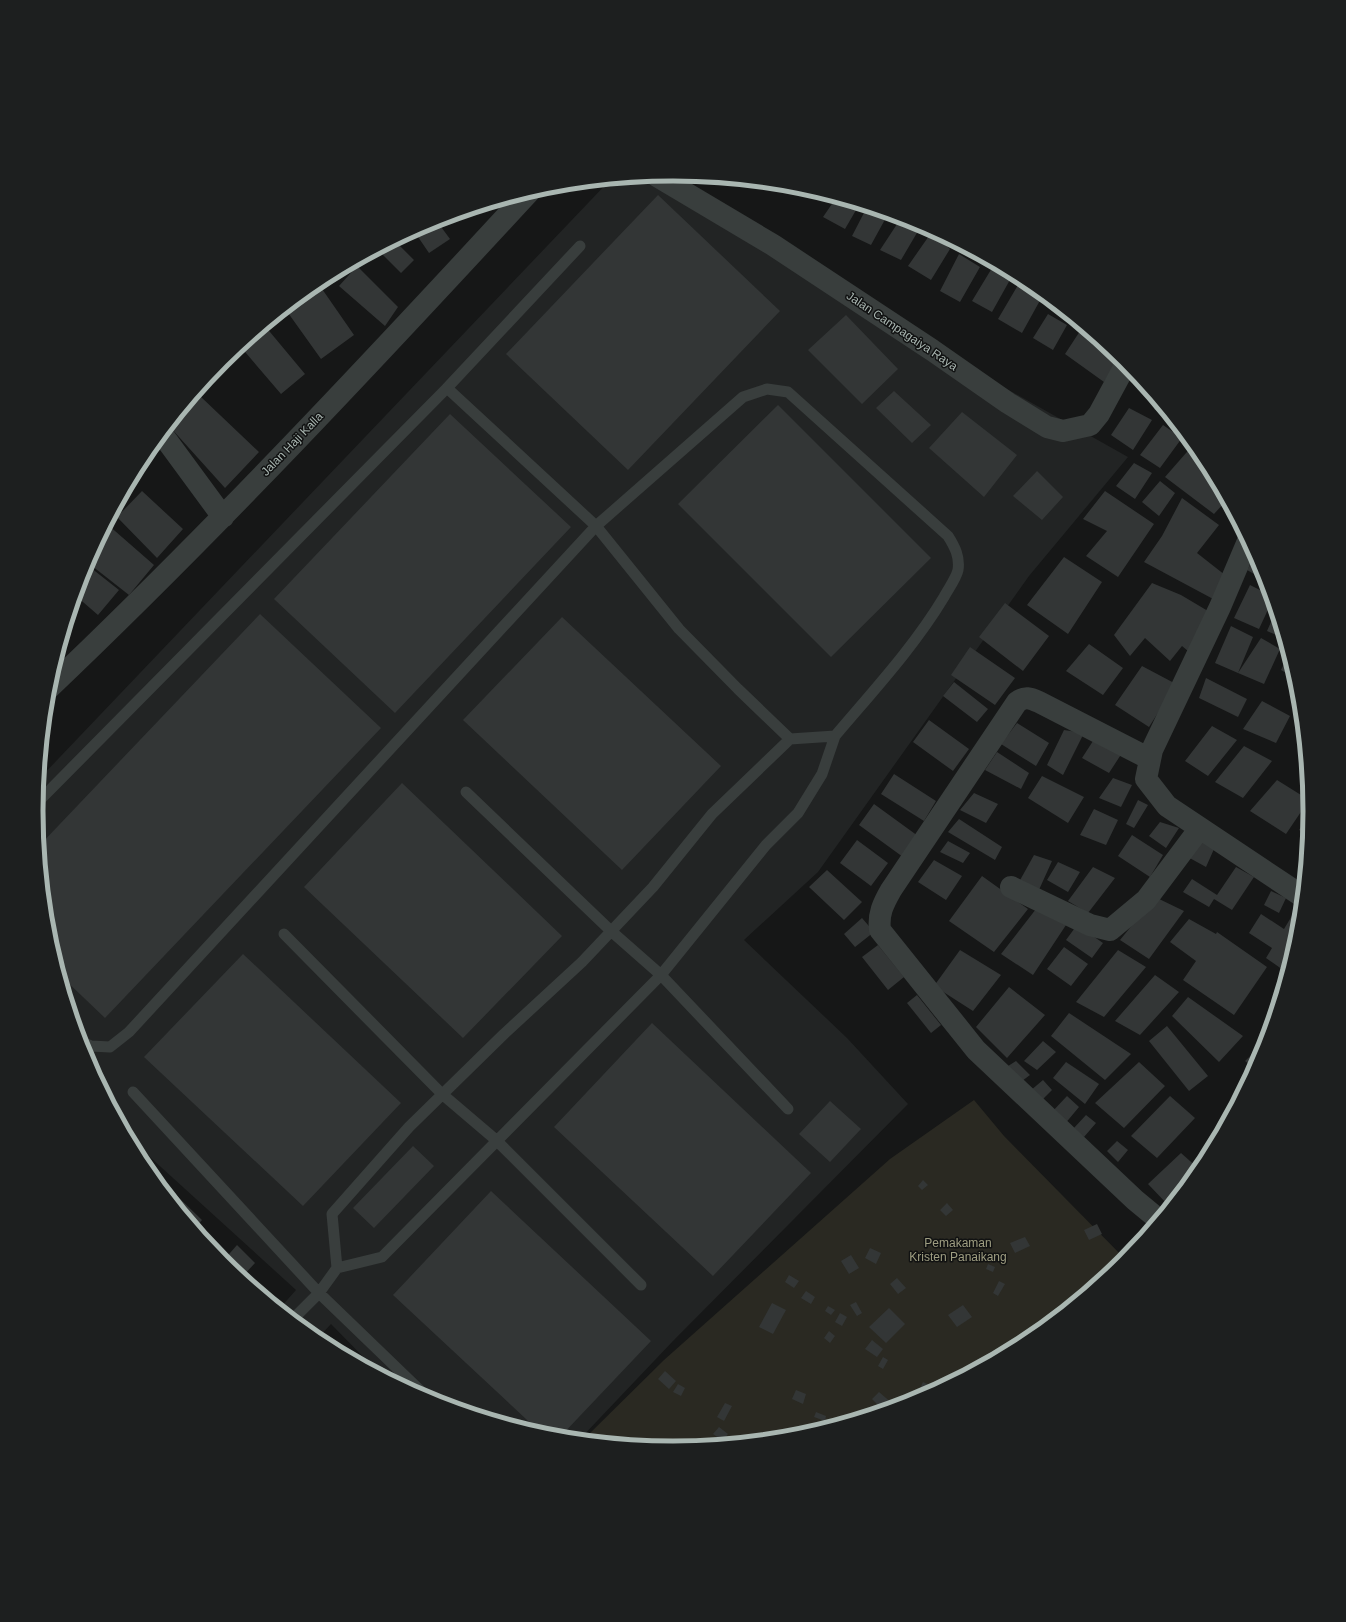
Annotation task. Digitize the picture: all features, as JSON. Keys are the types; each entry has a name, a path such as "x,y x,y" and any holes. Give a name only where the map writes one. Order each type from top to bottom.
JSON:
{"street":[{"name":"Jalan Campagaiya Raya","path":"666,181 773,245 932,350 1008,403 1047,427 1063,431 1090,425 1099,414 1122,371"},
{"name":"Jalan Haji Kalla","path":"57,681 119,621 223,516 394,339 522,199"},
{"path":"165,438 223,516"},
{"path":"1245,548 1220,607 1152,750 1146,779 1167,806 1298,893"},
{"path":"1150,759 1038,702 1024,698 1020,700 1017,702 891,890 881,908 878,920 880,930 976,1050 1135,1200 1155,1216"},
{"path":"1011,887 1090,925 1110,930 1146,900 1200,828"}],"lane":[{"path":"43,797 447,388 580,246"},
{"path":"447,388 596,526 679,629 790,739"},
{"path":"88,1045 110,1048 129,1032 596,526 743,397 767,389 788,392 948,536 954,546 958,559 957,572 932,615 890,670 836,736 822,774 798,813 766,846 660,975 382,1257 337,1268 319,1293 296,1316"},
{"path":"337,1268 332,1214 409,1127 582,962 652,887 712,814 790,739 836,736"},
{"path":"466,792 611,931 660,975 788,1109"},
{"path":"284,934 442,1094 496,1140 641,1285"},
{"path":"133,1092 319,1293 415,1385"}],"shaded area":[{"path":"650,182 808,277 1128,457 1029,576 818,872 744,940 847,1038 908,1104 673,1341 584,1435 510,1420 470,1408 394,1376 369,1363 331,1324 322,1334 282,1305 296,1290 142,1150 127,1126 108,1090 91,1052 76,1014 64,974 48,893 44,852 44,774 606,185"}],"green space":[{"name":"Pemakaman Kristen Panaikang","path":"974,1100 1004,1136 1120,1254 1088,1285 1057,1311 1023,1335 988,1357 952,1376 876,1408 836,1420 796,1429 755,1436 714,1440 632,1440 588,1435 664,1360 890,1159"}],"building":[{"path":"658,195 780,311 628,470 506,354"},
{"path":"834,201 857,208 845,229 823,217"},
{"path":"865,211 886,218 871,245 852,236"},
{"path":"898,223 918,231 901,260 880,250"},
{"path":"440,226 450,239 429,253 417,236"},
{"path":"929,236 940,241 950,249 931,280 908,266"},
{"path":"398,244 414,260 401,273 381,253"},
{"path":"959,254 980,267 960,302 940,291"},
{"path":"357,266 398,307 385,326 339,286"},
{"path":"992,268 1010,279 992,312 972,301"},
{"path":"1019,284 1041,299 1022,333 998,319"},
{"path":"321,288 354,335 321,359 288,312"},
{"path":"1048,314 1067,325 1053,350 1033,338"},
{"path":"846,315 898,369 862,404 808,350"},
{"path":"268,329 305,374 281,394 244,351"},
{"path":"1080,331 1116,364 1104,382 1065,354"},
{"path":"894,391 931,425 912,443 876,408"},
{"path":"200,396 259,452 225,488 172,429"},
{"path":"778,405 931,558 831,657 678,504"},
{"path":"1156,407 1163,415 1154,409"},
{"path":"1129,408 1152,420 1133,450 1111,435"},
{"path":"962,412 1017,455 984,497 929,448"},
{"path":"450,414 571,527 395,713 274,599"},
{"path":"1163,425 1181,439 1160,468 1140,455"},
{"path":"1189,450 1223,504 1214,514 1165,477"},
{"path":"1134,463 1152,473 1135,499 1116,486"},
{"path":"1037,471 1063,497 1042,520 1013,496"},
{"path":"1160,481 1175,493 1159,516 1142,502"},
{"path":"142,491 183,529 157,558 117,517"},
{"path":"1105,491 1154,524 1118,577 1086,556 1107,531 1083,519"},
{"path":"1182,498 1219,525 1197,553 1225,575 1215,600 1144,562 1162,536"},
{"path":"111,527 154,565 129,595 93,566"},
{"path":"1064,557 1102,582 1068,634 1027,605"},
{"path":"1252,563 1257,576 1247,570"},
{"path":"92,568 119,590 98,615 80,599"},
{"path":"1152,583 1181,595 1213,614 1194,656 1182,646 1170,661 1145,638 1130,656 1114,635"},
{"path":"1250,585 1264,592 1269,607 1259,629 1234,618"},
{"path":"1005,603 1049,636 1023,671 979,637"},
{"path":"260,614 381,728 105,1018 66,981 55,934 48,893 44,841"},
{"path":"562,617 721,766 622,870 463,720"},
{"path":"1273,618 1278,636 1267,631"},
{"path":"1231,626 1253,637 1238,673 1215,663"},
{"path":"1261,638 1280,649 1264,684 1238,673"},
{"path":"1089,644 1123,668 1103,695 1066,671"},
{"path":"970,647 1015,678 995,705 951,675"},
{"path":"1285,662 1288,674 1281,670"},
{"path":"1142,666 1176,684 1149,727 1115,705"},
{"path":"1206,678 1247,699 1238,717 1199,698"},
{"path":"954,682 988,709 977,722 943,696"},
{"path":"1262,701 1290,716 1276,743 1243,729"},
{"path":"929,720 969,749 953,771 913,742"},
{"path":"1017,723 1049,743 1036,766 1001,744"},
{"path":"1212,726 1237,740 1208,776 1185,761"},
{"path":"1064,730 1084,733 1063,775 1047,765"},
{"path":"1093,741 1122,753 1109,773 1082,758"},
{"path":"1244,746 1272,761 1243,798 1215,782"},
{"path":"997,752 1029,773 1021,789 985,770"},
{"path":"894,774 936,801 924,821 881,794"},
{"path":"1042,776 1084,797 1068,823 1028,798"},
{"path":"1113,778 1132,785 1121,807 1099,798"},
{"path":"1277,780 1303,796 1303,809 1286,834 1250,811"},
{"path":"402,783 562,936 463,1038 304,887"},
{"path":"974,793 998,804 986,823 960,810"},
{"path":"1138,800 1148,805 1134,828 1126,824"},
{"path":"874,804 918,836 903,857 859,825"},
{"path":"1094,809 1118,820 1106,845 1080,835"},
{"path":"959,819 1002,847 995,860 948,832"},
{"path":"1160,822 1179,828 1166,848 1149,836"},
{"path":"1303,825 1302,832 1299,830"},
{"path":"1132,835 1163,855 1150,877 1118,856"},
{"path":"1200,838 1214,849 1206,867 1186,856"},
{"path":"857,840 888,863 871,886 840,863"},
{"path":"948,841 970,853 963,863 940,852"},
{"path":"1034,855 1052,861 1038,892 1019,882"},
{"path":"934,860 962,876 946,900 918,882"},
{"path":"1058,862 1080,872 1068,892 1047,880"},
{"path":"1093,867 1115,878 1088,913 1068,901"},
{"path":"1236,867 1254,877 1232,910 1214,899 1209,907 1183,892 1192,879 1217,895"},
{"path":"827,870 862,902 844,920 809,887"},
{"path":"982,876 1028,909 994,952 949,921"},
{"path":"1271,891 1286,898 1279,913 1264,905"},
{"path":"1155,897 1184,911 1149,959 1120,940"},
{"path":"1036,909 1066,925 1033,975 1001,954"},
{"path":"1295,911 1283,970 1266,958 1272,948 1249,933 1261,914 1284,929"},
{"path":"862,918 874,932 855,947 844,934"},
{"path":"1189,919 1216,934 1217,932 1267,967 1234,1015 1183,980 1196,961 1170,942"},
{"path":"1077,925 1103,943 1092,958 1066,940"},
{"path":"878,945 904,977 888,990 862,957"},
{"path":"1064,947 1088,964 1071,986 1047,969"},
{"path":"960,950 1001,975 973,1011 934,986"},
{"path":"1118,950 1146,967 1104,1017 1076,1002"},
{"path":"243,954 401,1103 303,1206 144,1057"},
{"path":"1155,975 1179,992 1140,1035 1115,1021"},
{"path":"1009,987 1045,1015 1007,1058 976,1027"},
{"path":"917,995 941,1025 931,1033 907,1003"},
{"path":"1188,997 1243,1036 1219,1062 1172,1016"},
{"path":"1069,1013 1131,1054 1105,1080 1051,1036"},
{"path":"652,1023 811,1173 713,1276 554,1127"},
{"path":"1167,1026 1208,1076 1189,1091 1149,1041"},
{"path":"1043,1041 1056,1052 1037,1070 1024,1061"},
{"path":"1255,1051 1249,1064 1245,1061"},
{"path":"1016,1061 1030,1075 1018,1084 1005,1068"},
{"path":"1066,1062 1099,1084 1085,1104 1053,1078"},
{"path":"1139,1062 1165,1086 1124,1128 1095,1103"},
{"path":"1043,1080 1052,1090 1041,1101 1030,1091"},
{"path":"1067,1096 1079,1107 1064,1125 1051,1113"},
{"path":"1170,1096 1195,1118 1157,1158 1131,1136"},
{"path":"830,1101 861,1129 830,1162 799,1134"},
{"path":"1086,1115 1096,1123 1084,1137 1073,1129"},
{"path":"1117,1141 1128,1150 1118,1162 1107,1151"},
{"path":"413,1146 434,1166 374,1228 353,1208"},
{"path":"1181,1153 1194,1165 1166,1203 1148,1184"},
{"path":"923,1180 928,1185 922,1190 918,1186"},
{"path":"491,1191 651,1341 565,1432 550,1429 532,1425 393,1295"},
{"path":"174,1193 202,1220 198,1225 173,1195"},
{"path":"947,1203 953,1210 946,1216 940,1210"},
{"path":"1097,1224 1102,1234 1089,1240 1084,1230"},
{"path":"1025,1237 1030,1246 1015,1253 1010,1243"},
{"path":"237,1245 255,1263 246,1273 228,1256"},
{"path":"870,1248 881,1253 876,1264 865,1258"},
{"path":"851,1255 859,1268 849,1274 841,1261"},
{"path":"988,1264 995,1267 993,1272 986,1269"},
{"path":"789,1275 799,1281 794,1288 785,1282"},
{"path":"897,1278 906,1288 898,1294 890,1284"},
{"path":"999,1281 1005,1284 998,1296 993,1293"},
{"path":"806,1291 815,1297 811,1304 801,1298"},
{"path":"856,1302 862,1313 857,1316 850,1305"},
{"path":"772,1303 786,1310 773,1334 759,1327"},
{"path":"963,1305 972,1317 957,1327 948,1315"},
{"path":"828,1306 835,1310 831,1315 825,1311"},
{"path":"889,1308 905,1324 886,1343 869,1327"},
{"path":"840,1313 847,1317 842,1326 835,1322"},
{"path":"829,1331 835,1336 830,1343 824,1338"},
{"path":"872,1340 883,1349 877,1357 865,1349"},
{"path":"883,1357 888,1360 883,1369 878,1366"},
{"path":"665,1371 676,1381 669,1389 658,1379"},
{"path":"923,1382 931,1386 919,1391"},
{"path":"678,1384 685,1388 681,1396 673,1392"},
{"path":"796,1390 806,1394 803,1404 792,1399"},
{"path":"879,1392 891,1402 880,1407 872,1399"},
{"path":"725,1403 732,1406 724,1421 717,1417"},
{"path":"816,1412 826,1416 825,1421 814,1417"},
{"path":"719,1427 728,1434 724,1439 721,1439 713,1434"}]}
